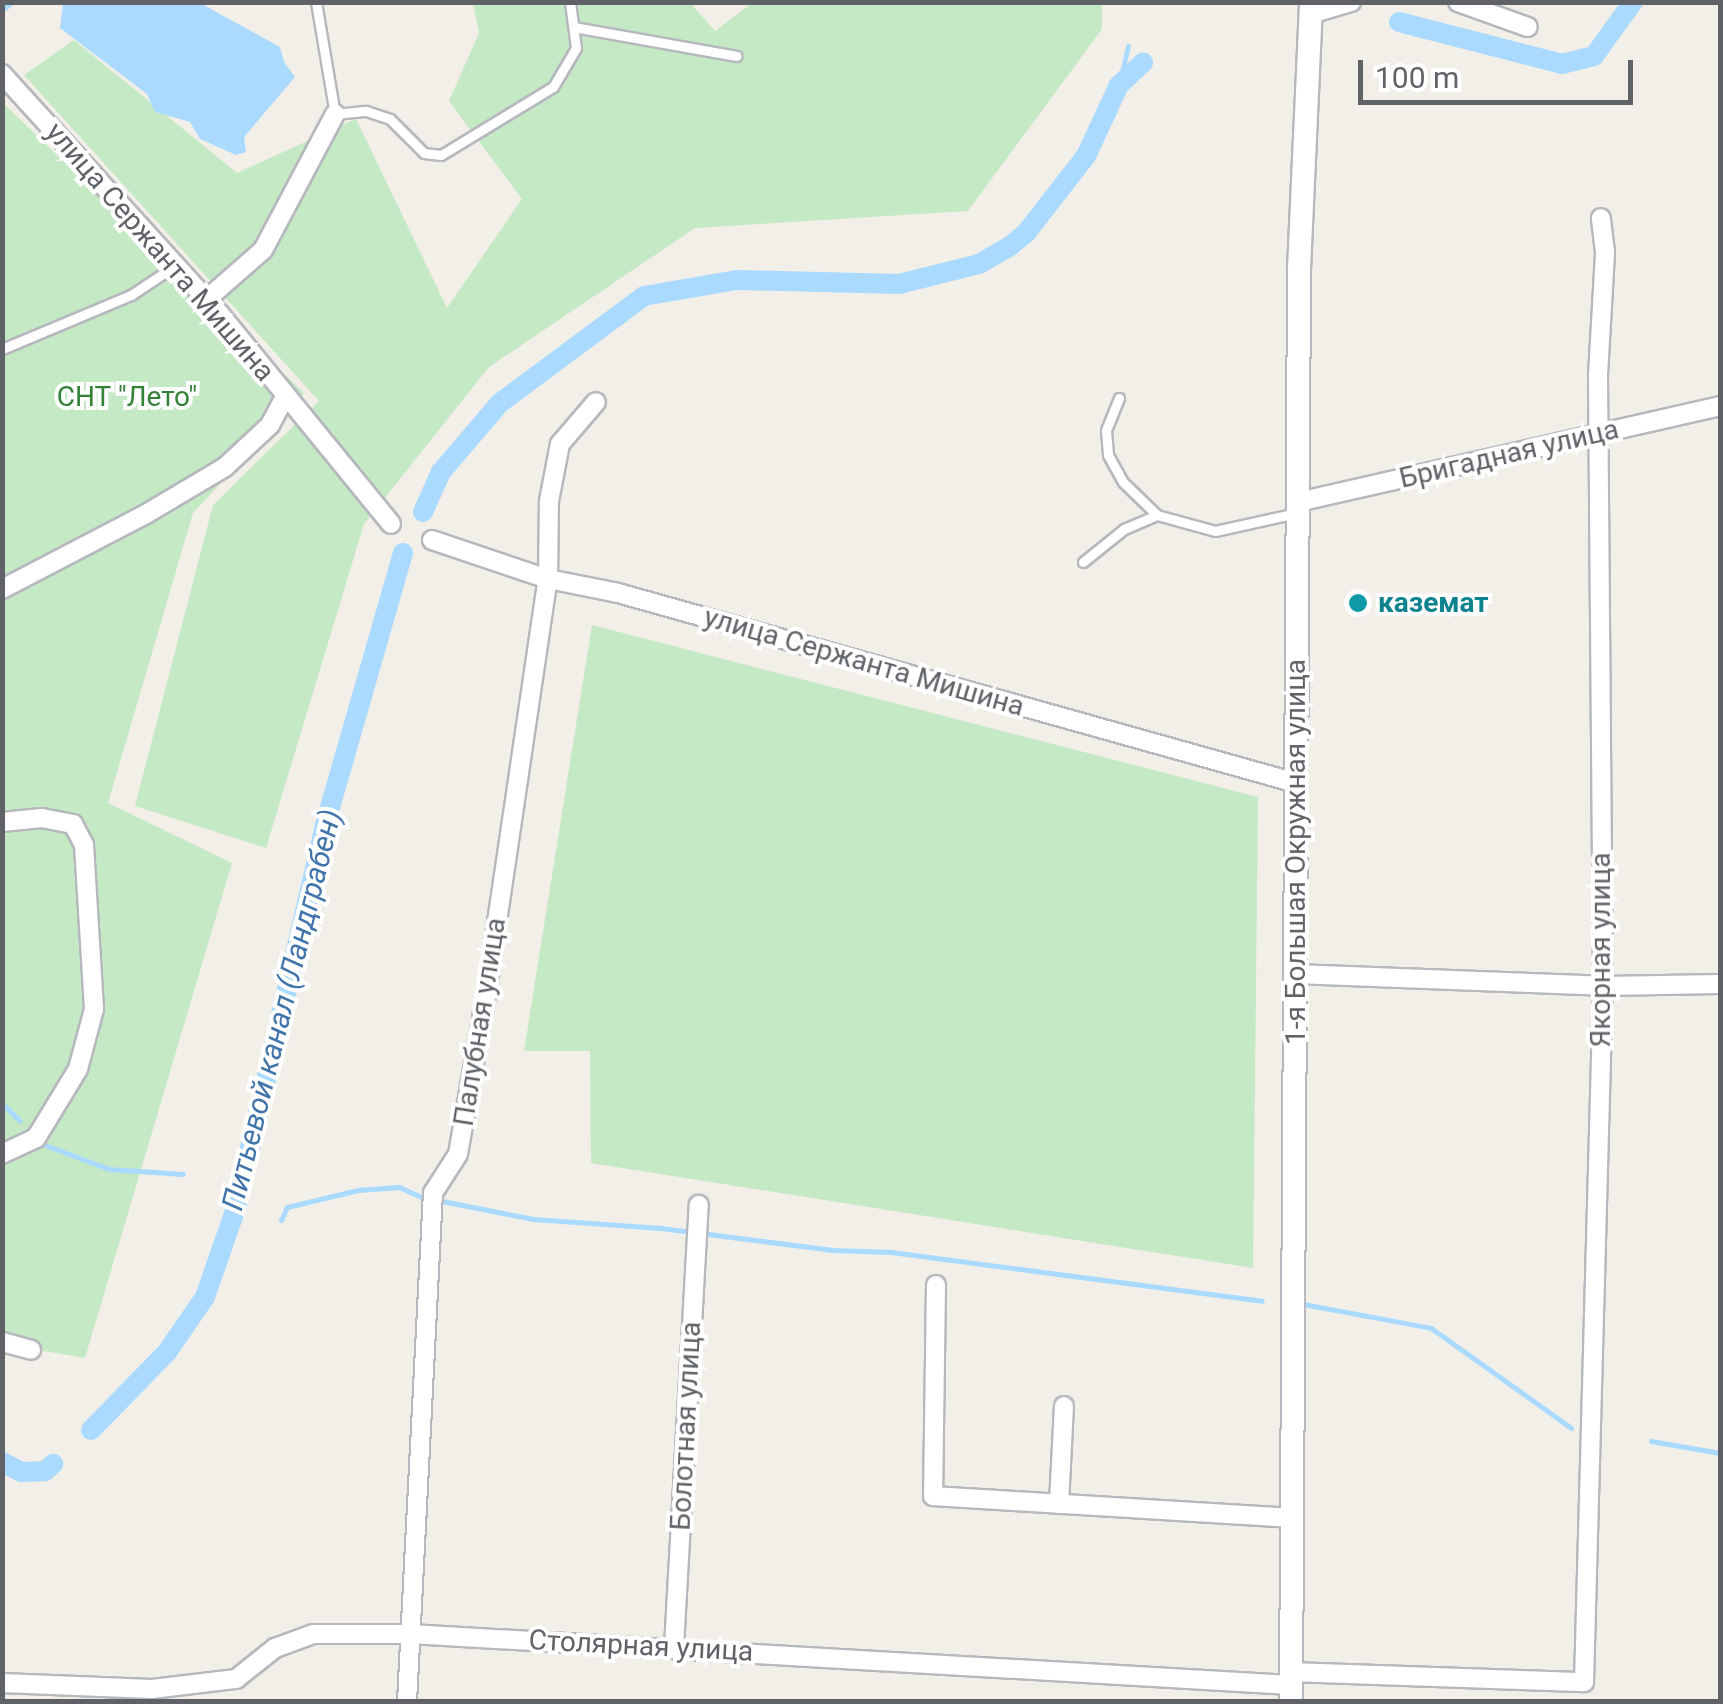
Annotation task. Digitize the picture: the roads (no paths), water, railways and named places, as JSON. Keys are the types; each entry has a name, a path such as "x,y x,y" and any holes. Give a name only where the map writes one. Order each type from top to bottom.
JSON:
{"street":[{"path":"1311,8 1351,2"},
{"path":"1458,2 1528,27"},
{"name":"1-я Большая Окружная улица","path":"1291,1686 1299,269 1311,8"},
{"name":"улица Сержанта Мишина","path":"2,74 207,299 391,524"},
{"path":"207,299 264,250 335,114"},
{"name":"Якорная улица","path":"1584,1682 1603,986 1599,319 1605,252 1601,218"},
{"path":"2,589 146,514 225,467 270,425 286,396"},
{"name":"Палубная улица","path":"406,1702 433,1194 458,1154 463,1126 548,578 550,501 560,444 596,402"},
{"name":"Бригадная улица","path":"1298,507 1720,406"},
{"name":"улица Сержанта Мишина","path":"432,540 548,578 618,594 1296,783"},
{"path":"2,822 42,818 74,824 84,845 94,1009 78,1068 36,1138 2,1154"},
{"path":"1295,974 1603,986 1720,984"},
{"name":"Болотная улица","path":"674,1647 699,1205"},
{"path":"936,1286 933,1496 1292,1518"},
{"path":"2,1342 31,1350"},
{"path":"1059,1504 1064,1406"},
{"name":"Столярная улица","path":"2,1683 152,1689 236,1679 275,1648 313,1634 410,1634 674,1647 1291,1686 1584,1682"}],"lane":[{"path":"316,2 335,114 366,111 390,119 424,152 442,155 553,87 576,48 570,2"},
{"path":"574,27 736,56"},
{"path":"2,349 131,295 176,265"},
{"path":"1118,398 1106,430 1108,455 1123,482 1157,515 1215,532 1298,507"},
{"path":"1083,562 1124,528 1157,515"}],"water":[{"path":"63,3 200,3 280,47 284,62 295,77 244,137 246,152 236,155 200,139 190,122 155,112 147,94 60,28"}],"waterway":[{"path":"2,10 12,2"},
{"name":"Питьевой канал (Ландграбен)","path":"1399,22 1562,64 1594,56 1633,2"},
{"path":"1119,85 1128,46"},
{"name":"Питьевой канал (Ландграбен)","path":"423,512 441,472 500,403 644,296 737,280 899,284 979,264 1010,246 1026,233 1086,156 1119,85 1143,63"},
{"name":"Питьевой канал (Ландграбен)","path":"91,1430 167,1352 205,1297 236,1208 325,825 403,553"},
{"path":"2,1103 20,1121"},
{"path":"45,1145 109,1169 183,1174"},
{"path":"281,1220 287,1207 358,1190 399,1187 426,1199"},
{"path":"437,1200 533,1219 661,1228 833,1250 891,1252 1262,1301"},
{"path":"1303,1304 1431,1328 1571,1428"},
{"path":"1651,1441 1720,1453"},
{"name":"Питьевой канал (Ландграбен)","path":"2,1462 22,1472 45,1471 53,1464"}],"place":[{"name":"каземат","path":"1358,603"}],"park label":[{"name":"СНТ \"Лето\"","path":"127,397"}]}
